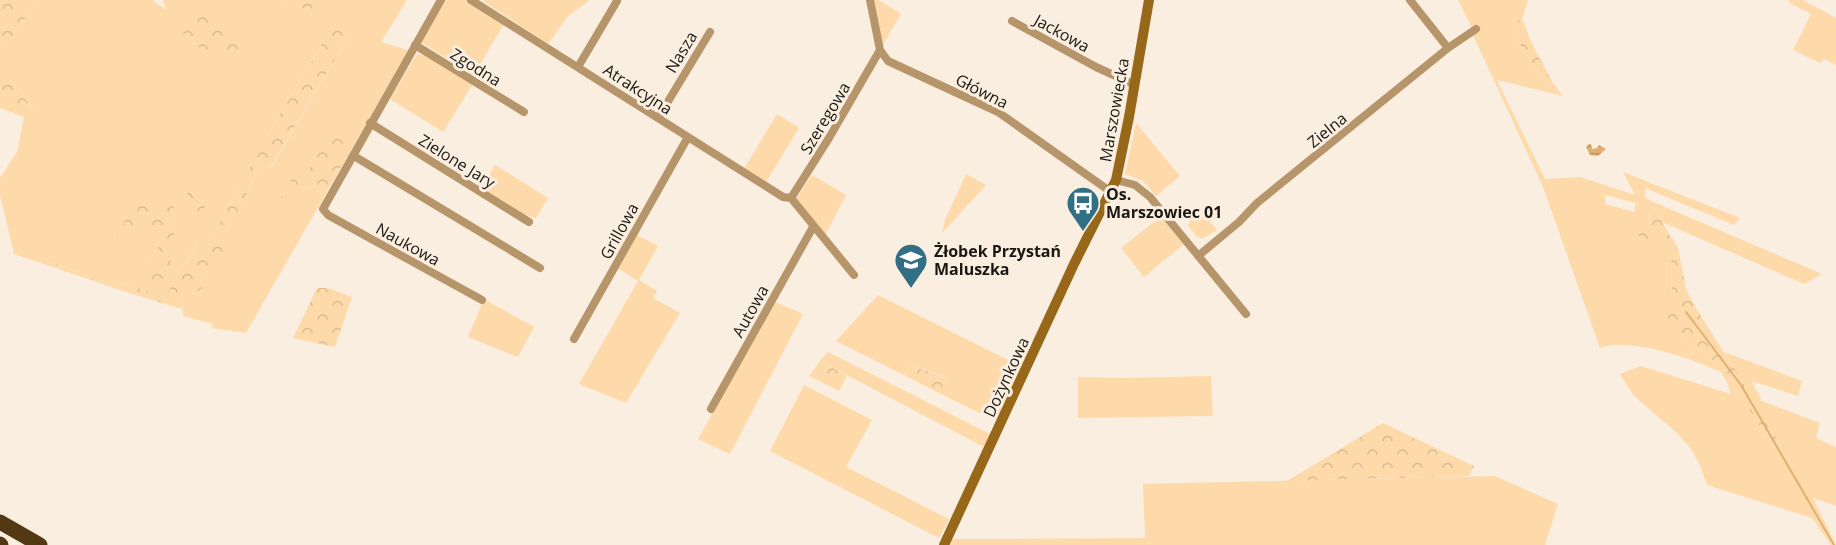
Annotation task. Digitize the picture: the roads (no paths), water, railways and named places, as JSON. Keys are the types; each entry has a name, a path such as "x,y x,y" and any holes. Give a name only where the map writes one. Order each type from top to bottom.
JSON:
{"highway":[{"path":"0,522 40,545"}],"street":[{"path":"441,0 370,123 354,156 540,268"},
{"name":"Atrakcyjna","path":"471,0 783,197 791,198"},
{"path":"870,0 880,50"},
{"name":"Marszowiecka","path":"1096,222 1116,180 1149,0"},
{"path":"1410,0 1448,48"},
{"path":"578,67 617,1"},
{"name":"Jackowa","path":"1012,21 1096,67 1133,84"},
{"name":"Zielna","path":"1198,256 1239,222 1257,203 1448,48 1476,29"},
{"name":"Nasza","path":"658,117 710,32"},
{"name":"Zgodna","path":"415,45 524,112"},
{"name":"Główna","path":"880,50 888,61 998,112 1111,192"},
{"name":"Szeregowa","path":"791,198 836,128 880,50"},
{"name":"Zielone Jary","path":"370,123 529,222"},
{"name":"Grillowa","path":"574,339 688,137"},
{"name":"Naukowa","path":"354,156 323,209 345,225 482,300"},
{"path":"1116,180 1136,185 1150,197 1246,314"},
{"path":"791,198 854,275"},
{"name":"Dożynkowa","path":"944,545 1074,264 1096,222"},
{"name":"Autowa","path":"711,409 813,227"}],"waterway":[{"path":"1686,312 1741,385 1834,545"}],"place":[{"name":"Os. Marszowiec 01","path":"1083,232"},
{"name":"Żłobek Przystań Maluszka","path":"911,289"}]}
